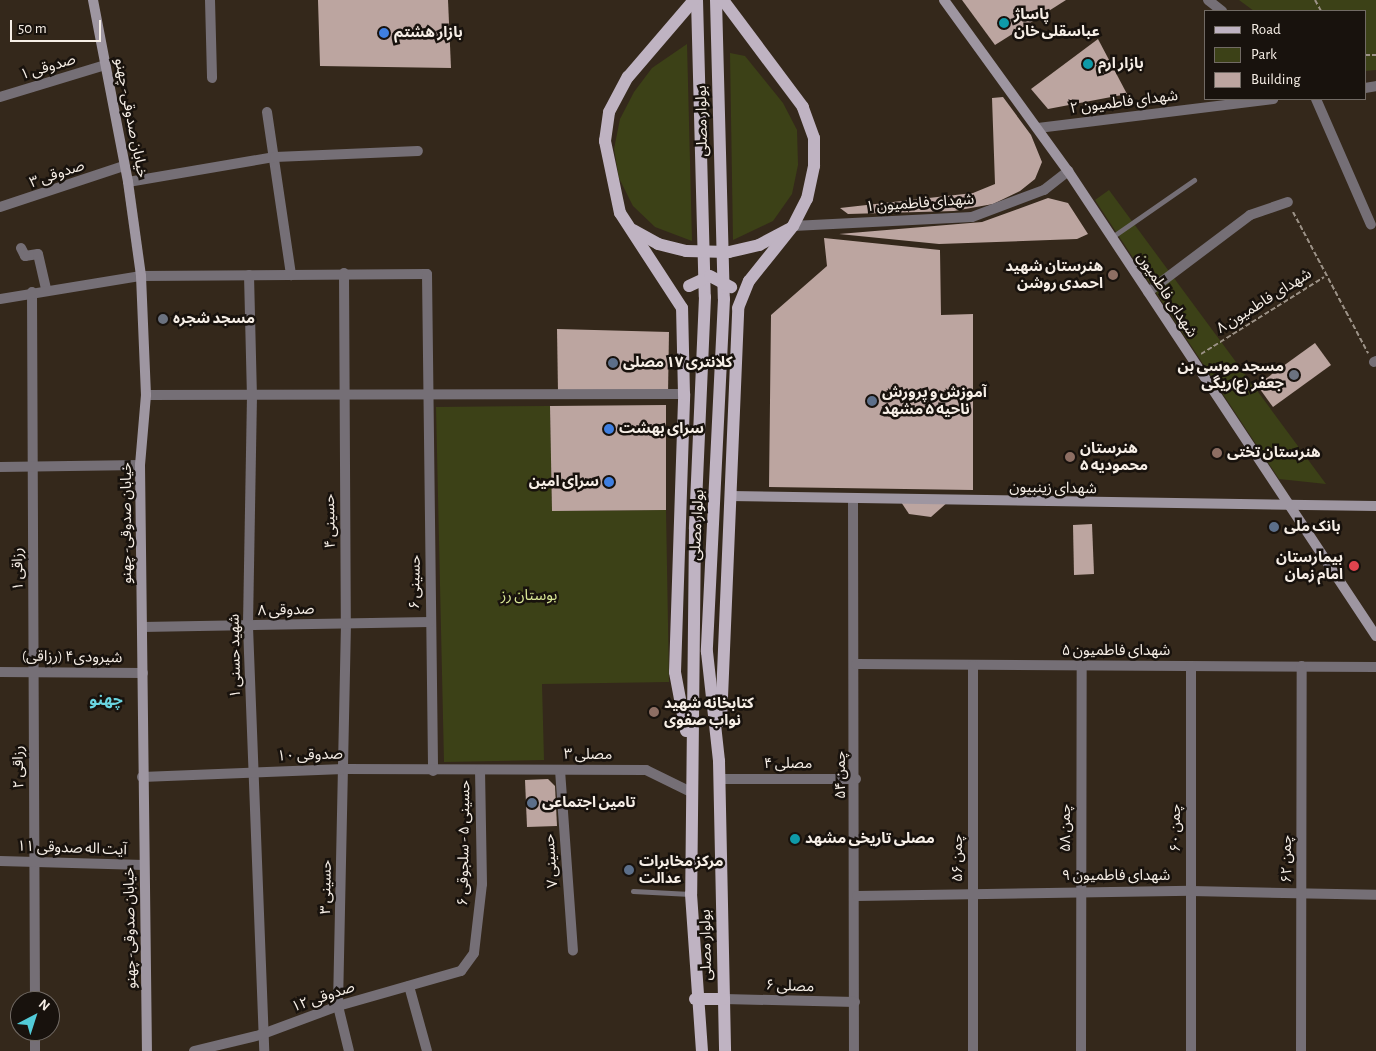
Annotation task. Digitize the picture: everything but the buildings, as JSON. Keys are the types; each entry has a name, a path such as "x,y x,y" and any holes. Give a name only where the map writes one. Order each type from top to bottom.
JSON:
{"main road":[{"path":"682,308 620,213 610,182 605,141 609,112 628,77 695,0"},
{"name":"بولوار مصلی","path":"695,0 705,297 695,529 691,894 695,999 702,1051"},
{"name":"بولوار مصلی","path":"716,0 724,299 708,652 719,779 725,1051"},
{"path":"718,761 738,308 749,281 794,226 809,191 814,138 803,107 780,72 753,45 723,0"},
{"path":"631,228 658,244 686,251 729,252 760,244 794,226"},
{"path":"691,760 675,672 684,394 682,308 689,286 710,276 731,287 738,308"},
{"path":"695,999 724,999"}],"street":[{"name":"خیابان صدوقی- چهنو","path":"93,0 128,182 141,276 146,396 140,465 143,673 142,777 147,1051"},
{"path":"210,0 212,78"},
{"name":"شهدای فاطمیون","path":"944,0 1068,171 1192,361 1376,636"},
{"path":"1208,0 1221,10"},
{"name":"صدوقی ۱","path":"0,97 105,65"},
{"name":"شهدای فاطمیون ۲","path":"1038,128 1265,100"},
{"path":"1316,100 1370,225"},
{"path":"267,112 291,275"},
{"path":"128,182 275,157 418,151"},
{"name":"صدوقی ۳","path":"0,207 124,166"},
{"name":"شهدای فاطمیون ۱","path":"794,226 972,217 1044,190 1068,171"},
{"path":"1148,292 1250,215 1288,202"},
{"path":"21,248 25,256 38,254 46,290"},
{"path":"0,299 32,292 141,276 344,273"},
{"name":"حسینی ۶","path":"344,273 427,274 432,393 430,622 434,771"},
{"name":"حسینی ۴","path":"344,273 346,623 344,769"},
{"name":"شهید حسنی ۱","path":"248,275 252,395 248,627 260,1036 264,1051"},
{"name":"رزاقی ۱","path":"32,292 34,672"},
{"path":"146,396 432,393 684,394"},
{"path":"0,467 140,465"},
{"name":"شهدای زینبیون","path":"730,496 1376,506"},
{"name":"چمن ۵۴","path":"853,499 857,896 854,1051"},
{"name":"صدوقی ۸","path":"142,627 248,627 430,622"},
{"name":"شهدای فاطمیون ۵","path":"856,664 1376,667"},
{"name":"چمن ۵۶","path":"973,665 973,1051"},
{"name":"چمن ۵۸","path":"1081,1051 1082,665"},
{"name":"چمن ۶۰","path":"1191,666 1191,1051"},
{"name":"چمن ۶۲","path":"1301,1051 1302,666"},
{"name":"شیرودی۴ (رزاقی)","path":"0,672 143,673"},
{"name":"رزاقی ۲","path":"34,672 35,991"},
{"name":"صدوقی ۱۰","path":"142,777 344,769 480,770"},
{"name":"حسینی ۳","path":"344,769 338,1006 349,1051"},
{"name":"مصلی ۳","path":"480,770 646,770 691,792"},
{"name":"حسینی ۵ - سلجوقی ۶","path":"461,971 474,953 482,884 480,770"},
{"name":"حسینی ۷","path":"560,770 573,950"},
{"name":"مصلی ۴","path":"719,779 856,780"},
{"name":"آیت اله صدوقی ‍۱۱","path":"0,861 144,865"},
{"name":"شهدای فاطمیون ۹","path":"857,896 973,892 1192,891 1376,895"},
{"name":"صدوقی ۱۲","path":"194,1051 260,1036 338,1006 461,971"},
{"path":"409,986 427,1051"},
{"name":"مصلی ۶","path":"724,999 855,1002"}],"lane":[{"path":"1112,237 1194,180"},
{"path":"633,891 691,894"}],"path":[{"path":"1288,202 1324,277 1375,361"},
{"name":"شهدای فاطمیون ۸","path":"1192,361 1265,310 1324,277"}],"green space":[{"path":"1239,0 1376,0 1376,70 1366,71 1366,10 1253,10"},
{"path":"687,44 692,241 655,227 633,206 619,178 614,149 620,119 634,92 652,68"},
{"path":"730,53 745,56 783,103 797,130 798,165 792,194 773,221 733,240"},
{"path":"1109,190 1326,484 1279,479 1095,200"},
{"name":"بوستان رز","path":"550,406 552,511 666,510 669,682 542,684 544,760 444,762 436,407"}],"place":[{"name":"پاساژ عباسقلی خان","path":"1004,23"},
{"name":"بازار هشتم","path":"384,33"},
{"name":"بازار ارم","path":"1088,64"},
{"name":"هنرستان شهید احمدی روشن","path":"1113,275"},
{"name":"مسجد شجره","path":"163,319"},
{"name":"کلانتری ۱۷ مصلی","path":"613,363"},
{"name":"مسجد موسی بن جعفر (ع)ریگی","path":"1294,375"},
{"name":"آموزش و پرورش ناحیه ۵ مشهد","path":"872,401"},
{"name":"سرای بهشت","path":"609,429"},
{"name":"هنرستان تختی","path":"1217,453"},
{"name":"هنرستان محمودیه ۵","path":"1070,457"},
{"name":"سرای امین","path":"609,482"},
{"name":"بانک ملی","path":"1274,527"},
{"name":"بیمارستان امام زمان","path":"1354,566"},
{"name":"کتابخانه شهید نواب صفوی","path":"654,712"},
{"name":"تامین اجتماعی","path":"532,803"},
{"name":"مصلی تاریخی مشهد","path":"795,839"},
{"name":"مرکز مخابرات عدالت","path":"629,870"}],"district":[{"name":"چهنو","path":"106,700"}]}
